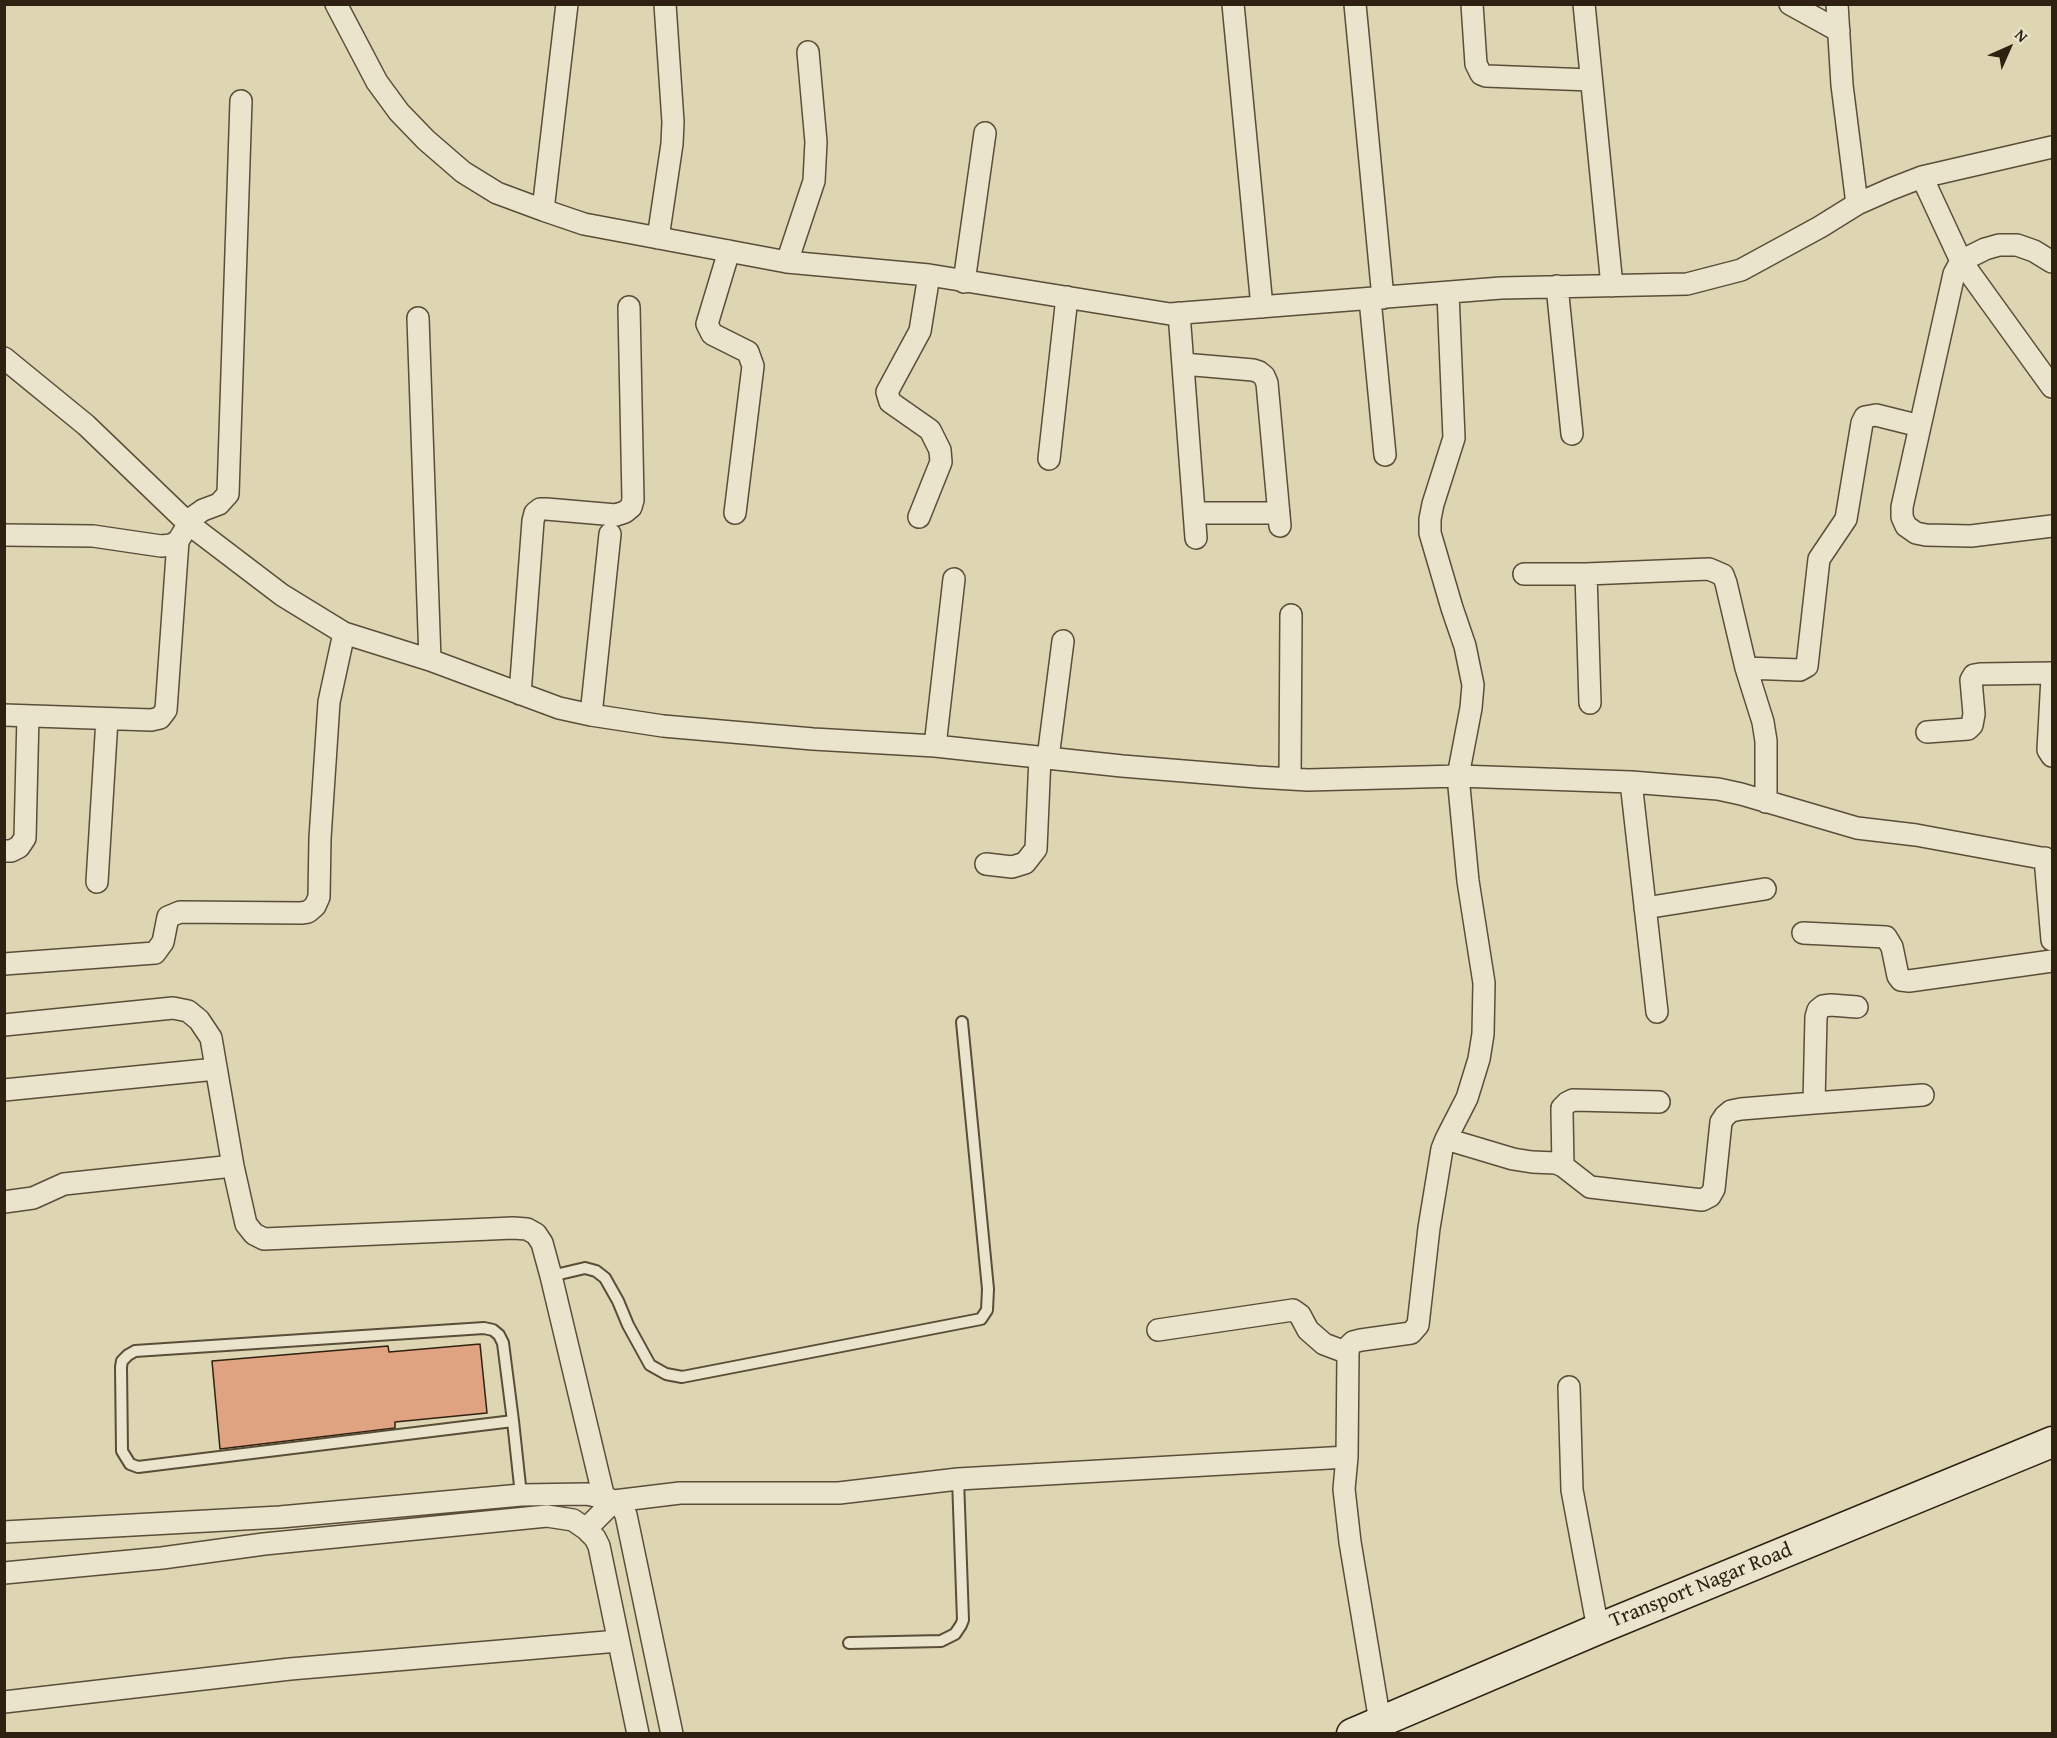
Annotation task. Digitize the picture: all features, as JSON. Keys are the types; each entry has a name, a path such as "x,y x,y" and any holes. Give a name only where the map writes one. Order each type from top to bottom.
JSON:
{"street":[{"path":"336,4 377,82 399,112 426,140 463,172 497,193 584,224 787,262 929,275 1170,314 1557,286 1687,284 1741,270 1857,204 1922,177 2052,147"},
{"path":"543,210 567,4"},
{"path":"658,238 672,144 673,122 665,4"},
{"path":"1233,4 1262,307"},
{"path":"1354,4 1377,298 1385,455"},
{"path":"1473,4 1476,64 1481,74 1592,80"},
{"path":"1584,4 1612,286"},
{"path":"1790,4 1839,31"},
{"path":"1838,4 1842,94 1857,204"},
{"path":"787,262 814,181 816,142 808,52"},
{"path":"4,535 64,535 111,538 161,546 171,545 184,533 193,517 219,504 228,494 241,101"},
{"path":"964,282 985,133"},
{"path":"1922,177 1961,261 2052,387"},
{"path":"2052,262 2034,251 2017,245 1999,245 1984,249 1961,261 1954,274 1902,507 1902,517 1906,526 1916,533 1926,535 1971,536 2052,526"},
{"path":"729,251 707,324 712,334 748,352 753,366 735,513"},
{"path":"919,517 941,462 940,450 930,430 890,402 891,384 920,331 929,275"},
{"path":"1557,286 1572,434"},
{"path":"1381,1728 1350,1542 1344,1490 1347,1457 1349,1346 1353,1342 1411,1333 1418,1325 1438,1171 1446,1138 1467,1098 1479,1059 1483,1034 1484,983 1468,880 1458,776 1473,685 1465,646 1434,549 1430,519 1440,478 1454,438 1448,293"},
{"path":"1049,459 1067,297"},
{"path":"520,694 535,513 540,509 546,509 616,515 631,507 633,500 629,307"},
{"path":"1179,313 1196,538"},
{"path":"418,318 430,660"},
{"path":"4,357 86,424 184,533 282,595 344,633 430,660 559,708 663,726 935,746 1290,779 1458,776 1631,782 1718,789 1857,828 1916,835 2049,859 2052,940"},
{"path":"1183,364 1253,370 1264,376 1267,383 1279,520 1194,513"},
{"path":"1746,668 1800,670 1808,666 1819,559 1846,519 1862,423 1865,417 1876,415 1920,426"},
{"path":"4,715 151,720 160,718 166,710 184,533"},
{"path":"591,715 610,534"},
{"path":"1524,574 1709,569 1723,575 1746,668 1760,708 1766,741 1766,802"},
{"path":"1586,574 1590,703"},
{"path":"935,746 954,579"},
{"path":"1290,779 1291,615"},
{"path":"4,964 155,953 163,942 168,917 180,912 301,913 308,912 315,906 319,897 320,838 329,702 344,633"},
{"path":"986,864 1012,867 1025,863 1036,849 1044,757 1063,641"},
{"path":"1927,732 1968,729 1972,725 1974,714 1971,680 1974,675 2052,675 2048,750 2052,756"},
{"path":"4,851 11,851 19,847 25,838 28,716"},
{"path":"97,882 107,719"},
{"path":"1631,782 1657,1012"},
{"path":"1645,908 1765,889"},
{"path":"1803,933 1886,937 1892,946 1898,976 1901,980 1909,981 2052,961"},
{"path":"1814,1103 1818,1010 1823,1006 1831,1005 1857,1007"},
{"path":"4,1025 173,1008 188,1011 199,1020 211,1038 233,1166 246,1224 264,1239 526,1229 536,1234 542,1243 609,1500"},
{"path":"4,1090 216,1069"},
{"path":"1446,1138 1513,1159 1556,1163 1590,1187 1702,1200 1710,1196 1714,1189 1720,1128 1725,1116 1741,1109 1923,1095"},
{"path":"1563,1166 1562,1108 1567,1102 1573,1100 1659,1102"},
{"path":"4,1202 33,1198 64,1184 233,1166"},
{"path":"1158,1330 1295,1311 1300,1315 1308,1330 1319,1340 1348,1353"},
{"path":"1569,1387 1572,1490 1598,1629"},
{"name":"Transport Nagar Road","path":"1352,1734 1381,1728 1598,1629 2052,1442"},
{"path":"586,1529 609,1500 680,1493 839,1493 958,1479 1347,1457"},
{"path":"4,1532 259,1518 521,1495 587,1494 609,1500 622,1507 626,1515 672,1734"},
{"path":"4,1573 547,1516 573,1521 586,1529 595,1538 598,1546 638,1734"},
{"path":"259,1518 264,1544"},
{"path":"4,1702 290,1669 618,1641"}],"lane":[{"path":"551,1276 585,1268 596,1271 604,1278 618,1301 627,1325 650,1365 666,1374 682,1377 981,1319 987,1310 988,1289 962,1022"},
{"path":"513,1421 138,1467 130,1464 122,1451 121,1367 122,1361 135,1352 484,1328 493,1330 503,1343 513,1421 521,1495"},
{"path":"849,1643 941,1641 955,1634 961,1626 963,1620 958,1479"}],"building":[{"path":"480,1344 487,1413 395,1422 395,1428 220,1449 212,1361 388,1346 389,1352"}]}
